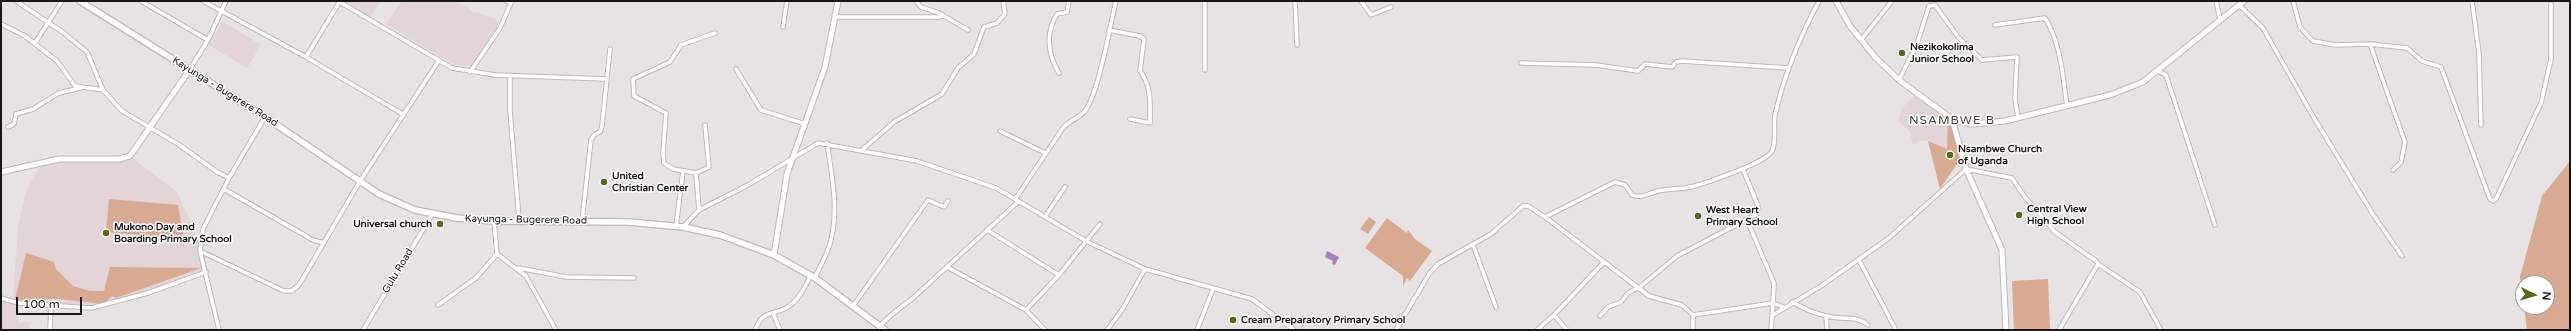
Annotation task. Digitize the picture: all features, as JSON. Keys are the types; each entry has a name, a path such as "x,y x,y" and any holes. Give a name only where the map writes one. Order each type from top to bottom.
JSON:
{"main road":[{"name":"Kayunga - Bugerere Road","path":"80,1 266,117 379,194 415,210 433,212 457,218 494,221 629,222 683,227 720,235 774,255 812,277 882,328"}],"street":[{"path":"16,1 50,23 87,52 103,90 122,111 178,144 217,172 229,178"},
{"path":"35,43 50,23 62,1"},
{"path":"141,1 208,40"},
{"path":"203,1 306,57 404,115"},
{"path":"1,172 59,158 112,159 130,156 190,69 208,40 226,1"},
{"path":"306,57 339,1 438,62 452,68 470,72 510,76 607,79"},
{"path":"470,72 500,28 511,3 506,1"},
{"path":"783,27 787,1"},
{"path":"774,255 781,200 791,160 825,67 837,1"},
{"path":"916,1 921,7 943,15 968,30"},
{"path":"862,151 880,132 942,94 958,68 974,54 984,27 997,23 1005,14 1003,1"},
{"path":"1059,73 1050,57 1049,48 1052,23 1056,14 1067,12 1069,1"},
{"path":"882,328 891,314 947,267 1018,200 1045,153 1066,124 1083,114 1087,108 1101,71 1116,1"},
{"path":"1204,70 1205,1"},
{"path":"1295,1 1297,45"},
{"path":"1361,1 1371,16 1391,7"},
{"path":"1545,217 1615,182 1625,185 1632,195 1643,197 1659,191 1687,187 1742,169 1771,153 1774,147 1775,116 1788,68 1800,37 1819,1"},
{"path":"1836,1 1874,57 1899,80 1952,119 1972,124 1989,124 2067,106 2110,95 2143,82 2158,72 2220,19 2244,1"},
{"path":"1862,40 1892,1"},
{"path":"2216,1 2220,19"},
{"path":"2293,1 2300,27 2313,41 2335,45 2370,44 2407,48 2422,61 2441,67 2490,199 2493,201 2496,198 2541,103 2551,59 2551,4"},
{"path":"2472,1 2479,54 2481,125"},
{"path":"1899,80 1917,44 1929,6 1935,5 1958,36 1982,60 2017,57 2015,99 2018,117"},
{"path":"2239,5 2263,28 2314,118 2374,216 2402,256"},
{"path":"835,17 939,17 943,15"},
{"path":"1995,25 2045,18 2050,26 2060,61 2067,106"},
{"path":"1,24 35,43 57,61 75,86 103,90"},
{"path":"1109,30 1140,36 1144,39 1140,71 1150,90 1150,123 1130,119"},
{"path":"705,125 709,167 696,173 666,166 663,161 666,113 634,96 633,79 670,62 681,46 715,33"},
{"path":"2370,44 2405,142 2401,162 2393,170"},
{"path":"582,221 591,140 594,135 601,130 610,49"},
{"path":"200,251 284,291 291,291 299,285 360,181 438,62"},
{"path":"1521,63 1596,65 1638,71 1645,64 1672,67 1676,62 1788,68"},
{"path":"736,69 762,110 805,124"},
{"path":"2158,72 2166,75 2215,225"},
{"path":"510,76 510,111 519,220"},
{"path":"8,127 14,124 16,114 33,109 59,93 83,87"},
{"path":"219,330 200,251 203,229 229,178 266,117"},
{"path":"1952,119 1966,169 2002,250 2006,330"},
{"path":"1000,132 1045,153"},
{"path":"755,330 763,316 769,312 773,313 787,307 794,301 812,277 829,247 833,223 833,180 827,143"},
{"path":"683,227 699,210 748,185 791,160 814,144 827,143 862,151 905,158 936,166 996,188 1046,215 1086,240 1145,269 1252,299 1294,330"},
{"path":"1600,316 1608,307 1621,302 1628,293 1640,287 1694,245 1747,220 1759,210 1742,169"},
{"path":"1773,314 1821,286 1889,238 1966,169"},
{"path":"1966,169 2012,178 2025,197 2055,232 2098,264 2140,292 2161,330"},
{"path":"676,227 683,171"},
{"path":"696,173 699,210"},
{"path":"1046,215 1065,187"},
{"path":"224,189 313,240 324,243"},
{"path":"853,306 928,200 944,207 948,201"},
{"path":"1396,330 1429,274 1438,264 1491,234 1523,206 1528,206 1545,217 1604,262 1655,298 1682,305 1693,315 1693,330"},
{"name":"Gulu Road","path":"363,330 433,212"},
{"path":"1747,220 1774,283 1771,330"},
{"path":"438,305 476,278 497,254 494,221"},
{"path":"1026,310 1059,275 1100,224"},
{"path":"987,230 1059,275"},
{"path":"1473,245 1496,307"},
{"path":"497,254 518,268 536,292 556,330"},
{"path":"1859,260 1896,330"},
{"path":"1536,330 1554,315 1604,262"},
{"path":"2059,330 2098,264"},
{"path":"947,267 1026,310 1045,330"},
{"path":"518,268 566,277 634,278"},
{"path":"1107,330 1122,310 1145,269"},
{"path":"1,298 18,303 51,304 78,308 108,305 206,272"},
{"path":"1198,330 1212,289"},
{"path":"1792,302 1807,311 1826,316 1860,318 1868,325"},
{"path":"1693,315 1773,303 1783,307"},
{"path":"50,330 51,304"},
{"path":"773,313 780,330"},
{"path":"1554,315 1567,330"},
{"path":"1826,316 1827,330"}],"shaded area":[{"path":"346,1 381,1 369,18"},
{"path":"402,1 454,1 467,7 474,14 477,12 500,22 499,28 473,66 454,65 386,24"},
{"path":"222,21 261,45 247,68 209,45"},
{"path":"1914,96 1948,119 1947,150 1928,141 1920,140 1913,145 1910,132 1898,120 1903,107"},
{"path":"1948,119 1952,123 1961,158 1940,189 1928,141 1947,149"},
{"name":"Mukono Day and Boarding Primary School","path":"130,156 177,192 198,239 208,271 91,308 13,302 18,227 26,191 44,160"},
{"path":"2570,161 2570,330 2527,330 2525,315 2555,315 2555,275 2521,275 2542,196"},
{"path":"109,199 178,205 184,239 106,232"},
{"path":"1369,217 1376,222 1368,234 1360,229"},
{"path":"1387,218 1407,233 1408,230 1415,239 1432,251 1410,281 1407,278 1403,286 1403,276 1365,248"},
{"path":"1327,251 1339,257 1335,265 1332,264 1333,261 1325,257"},
{"path":"26,253 54,262 56,269 73,286 90,291 104,291 110,267 201,268 116,298 112,296 104,304 59,299 15,300"},
{"path":"2048,279 2050,330 2014,330 2012,281"},
{"path":"1,300 17,306 19,323 31,322 28,330 1,330"}],"place":[{"name":"Nezikokolima Junior School","path":"1902,53"},
{"name":"Nsambwe Church of Uganda","path":"1950,155"},
{"name":"United Christian Center","path":"604,182"},
{"name":"Central View High School","path":"2019,215"},
{"name":"West Heart Primary School","path":"1698,216"},
{"name":"Universal church","path":"440,224"},
{"name":"Mukono Day and Boarding Primary School","path":"106,233"},
{"name":"Cream Preparatory Primary School","path":"1233,320"}],"district":[{"name":"NSAMBWE B","path":"1952,121"}]}
